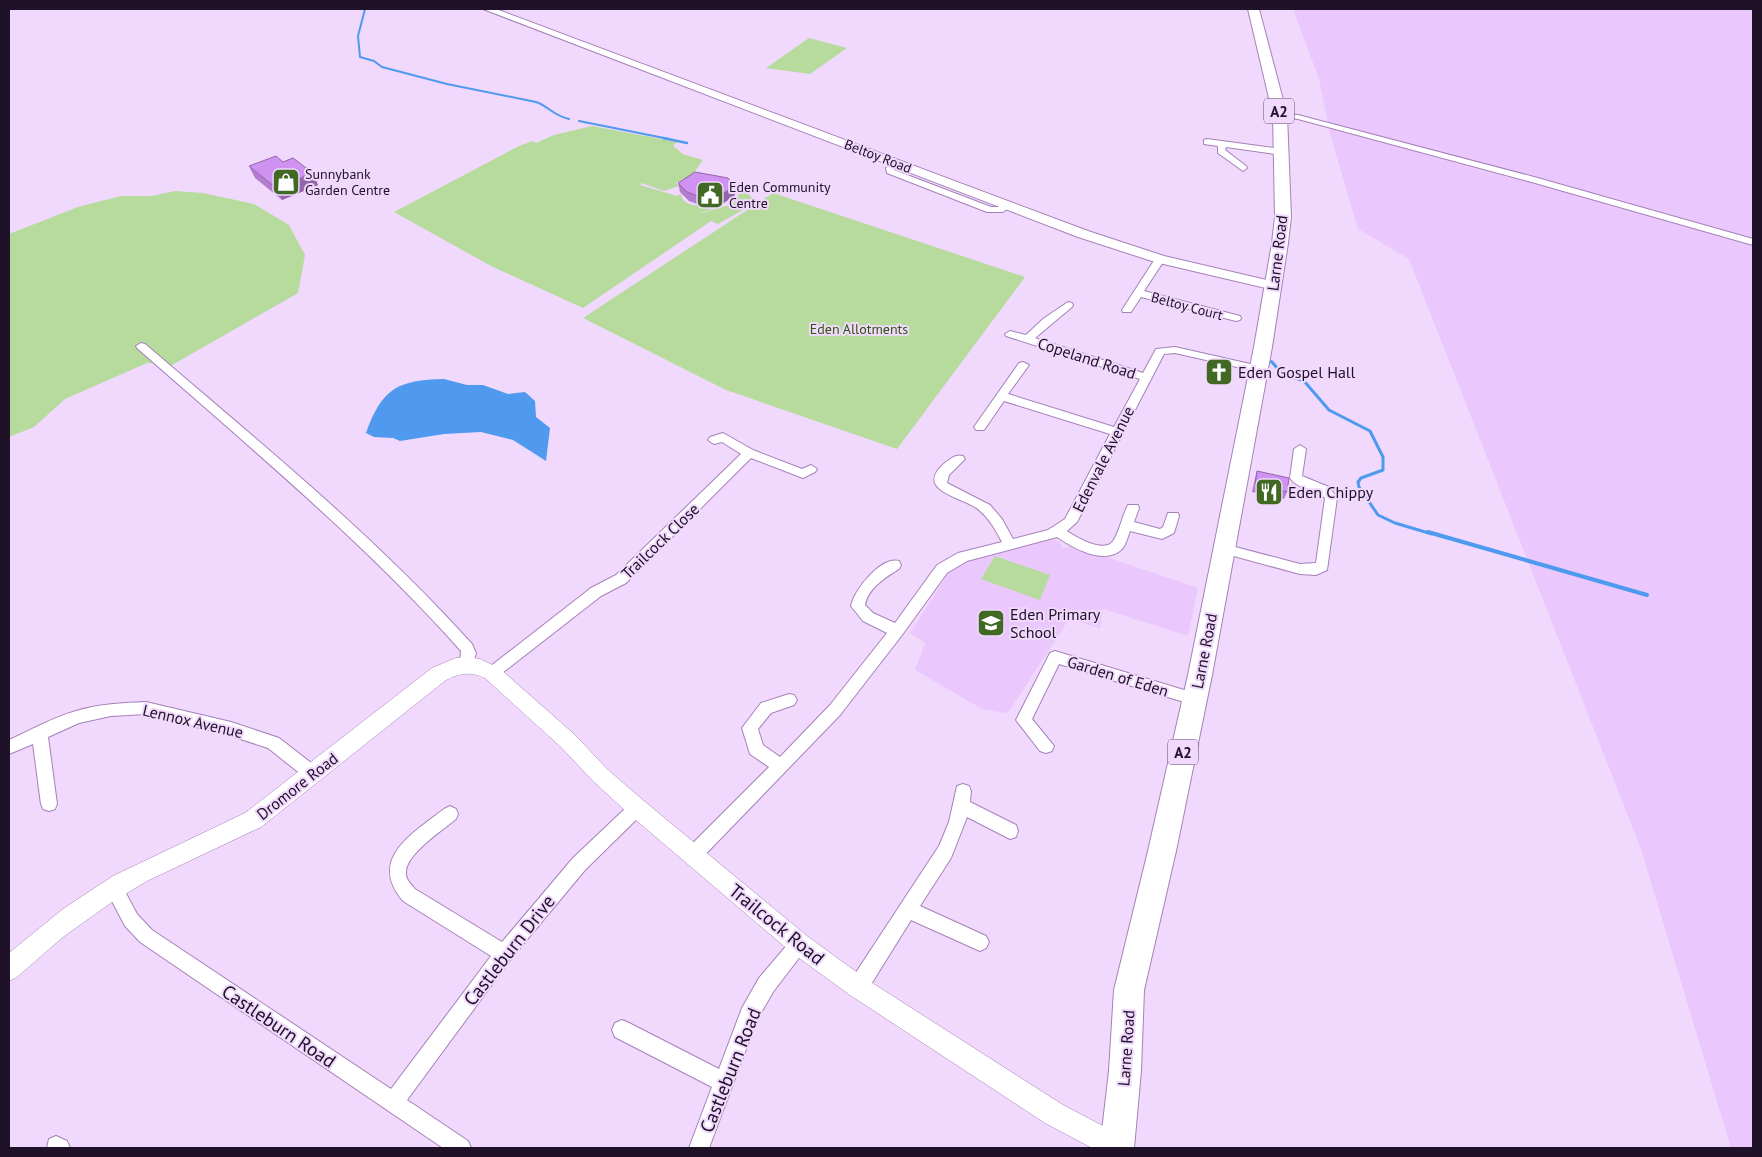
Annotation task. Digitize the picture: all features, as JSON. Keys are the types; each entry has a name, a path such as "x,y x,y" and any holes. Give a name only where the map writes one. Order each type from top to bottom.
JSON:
{"main road":[{"name":"Beltoy Road","path":"488,9 1085,234 1160,259 1274,286"},
{"name":"Larne Road","path":"1117,1148 1126,1071 1129,990 1194,699 1224,549 1274,286 1283,217 1280,115 1253,9"}],"street":[{"path":"1280,115 1298,117 1531,179 1753,242"},
{"path":"1212,133 1206,144 1222,144 1282,152"},
{"path":"1222,144 1221,151 1243,168"},
{"name":"Beltoy Court","path":"1127,310 1160,259"},
{"name":"Beltoy Court","path":"1138,293 1236,318"},
{"name":"Copeland Road","path":"1028,339 1068,305"},
{"name":"Copeland Road","path":"1010,334 1145,377"},
{"name":"Edenvale Avenue","path":"694,855 782,767 835,710 897,632 937,575 946,566 963,557 1057,531 1065,526 1073,517 1157,354 1164,345 1175,350 1259,369"},
{"path":"141,346 308,492 423,599 467,648 469,653 467,665"},
{"path":"980,427 1023,364"},
{"path":"1001,396 1117,432"},
{"path":"722,436 749,453 805,476"},
{"path":"1224,549 1300,569 1316,570 1322,566 1331,498 1323,489 1296,478 1300,449"},
{"name":"Trailcock Close","path":"492,673 596,592 621,580 749,453"},
{"path":"959,460 943,472 940,478 941,484 981,505 995,520 1010,545"},
{"path":"1057,531 1067,539 1105,552 1110,551 1118,545 1134,508"},
{"path":"1126,525 1162,534 1169,530 1173,516"},
{"path":"894,565 877,577 863,592 858,601 858,606 868,617 897,632"},
{"name":"Garden of Eden","path":"1046,746 1024,720 1055,657 1194,699"},
{"name":"Trailcock Road","path":"467,665 480,667 492,673 568,741 600,775 637,808 799,944 858,987 1054,1114 1117,1148"},
{"name":"Dromore Road","path":"9,968 44,936 114,888 159,864 253,820 439,674 456,666 467,665"},
{"path":"782,767 756,749 750,728 766,708 789,700"},
{"name":"Lennox Avenue","path":"9,747 76,717 130,708 155,710 231,729 274,743 313,774"},
{"path":"39,732 49,804"},
{"path":"858,987 945,852 954,832 963,799 1010,831"},
{"name":"Castleburn Drive","path":"393,1102 504,954 579,864 637,808"},
{"path":"450,814 406,852 398,865 397,880 408,895 504,954"},
{"name":"Castleburn Road","path":"114,888 131,920 146,936 461,1148"},
{"path":"908,910 980,942"},
{"name":"Castleburn Road","path":"699,1148 738,1042 755,1005 775,973 799,944"},
{"path":"622,1030 724,1082"}],"shaded area":[{"path":"1293,9 1753,9 1753,1148 1731,1148 1641,849 1409,259 1358,229 1330,134 1319,79"},
{"name":"Eden Primary School","path":"1051,539 1060,542 1062,548 1074,546 1198,588 1188,636 1103,609 1100,628 1069,619 1008,713 982,709 915,670 925,643 910,633 950,571 960,563"}],"green space":[{"path":"809,38 847,48 810,74 766,68"},
{"path":"592,126 677,142 673,146 683,154 703,160 693,174 676,183 679,186 664,191 642,183 640,185 677,196 681,194 683,199 690,204 718,207 694,215 733,204 739,194 737,185 757,202 718,224 711,221 583,308 491,266 394,212 519,146 532,141 536,143 554,135"},
{"path":"175,191 203,193 254,204 289,225 305,255 298,293 172,365 147,363 65,399 34,427 9,437 9,234 78,207 121,196 152,196"},
{"name":"Eden Allotments","path":"773,193 1025,277 897,449 726,390 583,318"},
{"path":"995,556 1050,575 1040,600 981,579"}],"water":[{"path":"444,379 467,385 483,385 508,394 525,392 535,401 536,417 550,428 546,461 513,440 481,432 444,434 400,441 393,438 374,437 366,433 378,406 394,389 415,382"}],"building":[{"path":"276,156 283,162 293,158 313,173 276,188 249,166"},
{"path":"695,172 728,178 734,186 717,198 695,195 687,192 678,183"},
{"path":"1257,471 1289,478 1287,492 1255,485"}],"waterway":[{"path":"365,9 358,36 360,57 374,61 382,67 447,84 536,102 569,119"},
{"path":"579,121 669,139"},
{"path":"663,138 687,143"},
{"path":"1266,360 1272,362 1278,369 1292,377 1304,381 1329,410 1370,431 1383,457 1383,470 1361,478 1358,482 1359,487 1378,515 1395,523 1432,534"},
{"path":"1428,532 1647,595"}],"place":[{"name":"Sunnybank Garden Centre","path":"286,182"},
{"name":"Eden Community Centre","path":"710,195"},
{"name":"Eden Gospel Hall","path":"1219,372"},
{"name":"Eden Chippy","path":"1269,492"},
{"name":"Eden Primary School","path":"991,623"}]}
